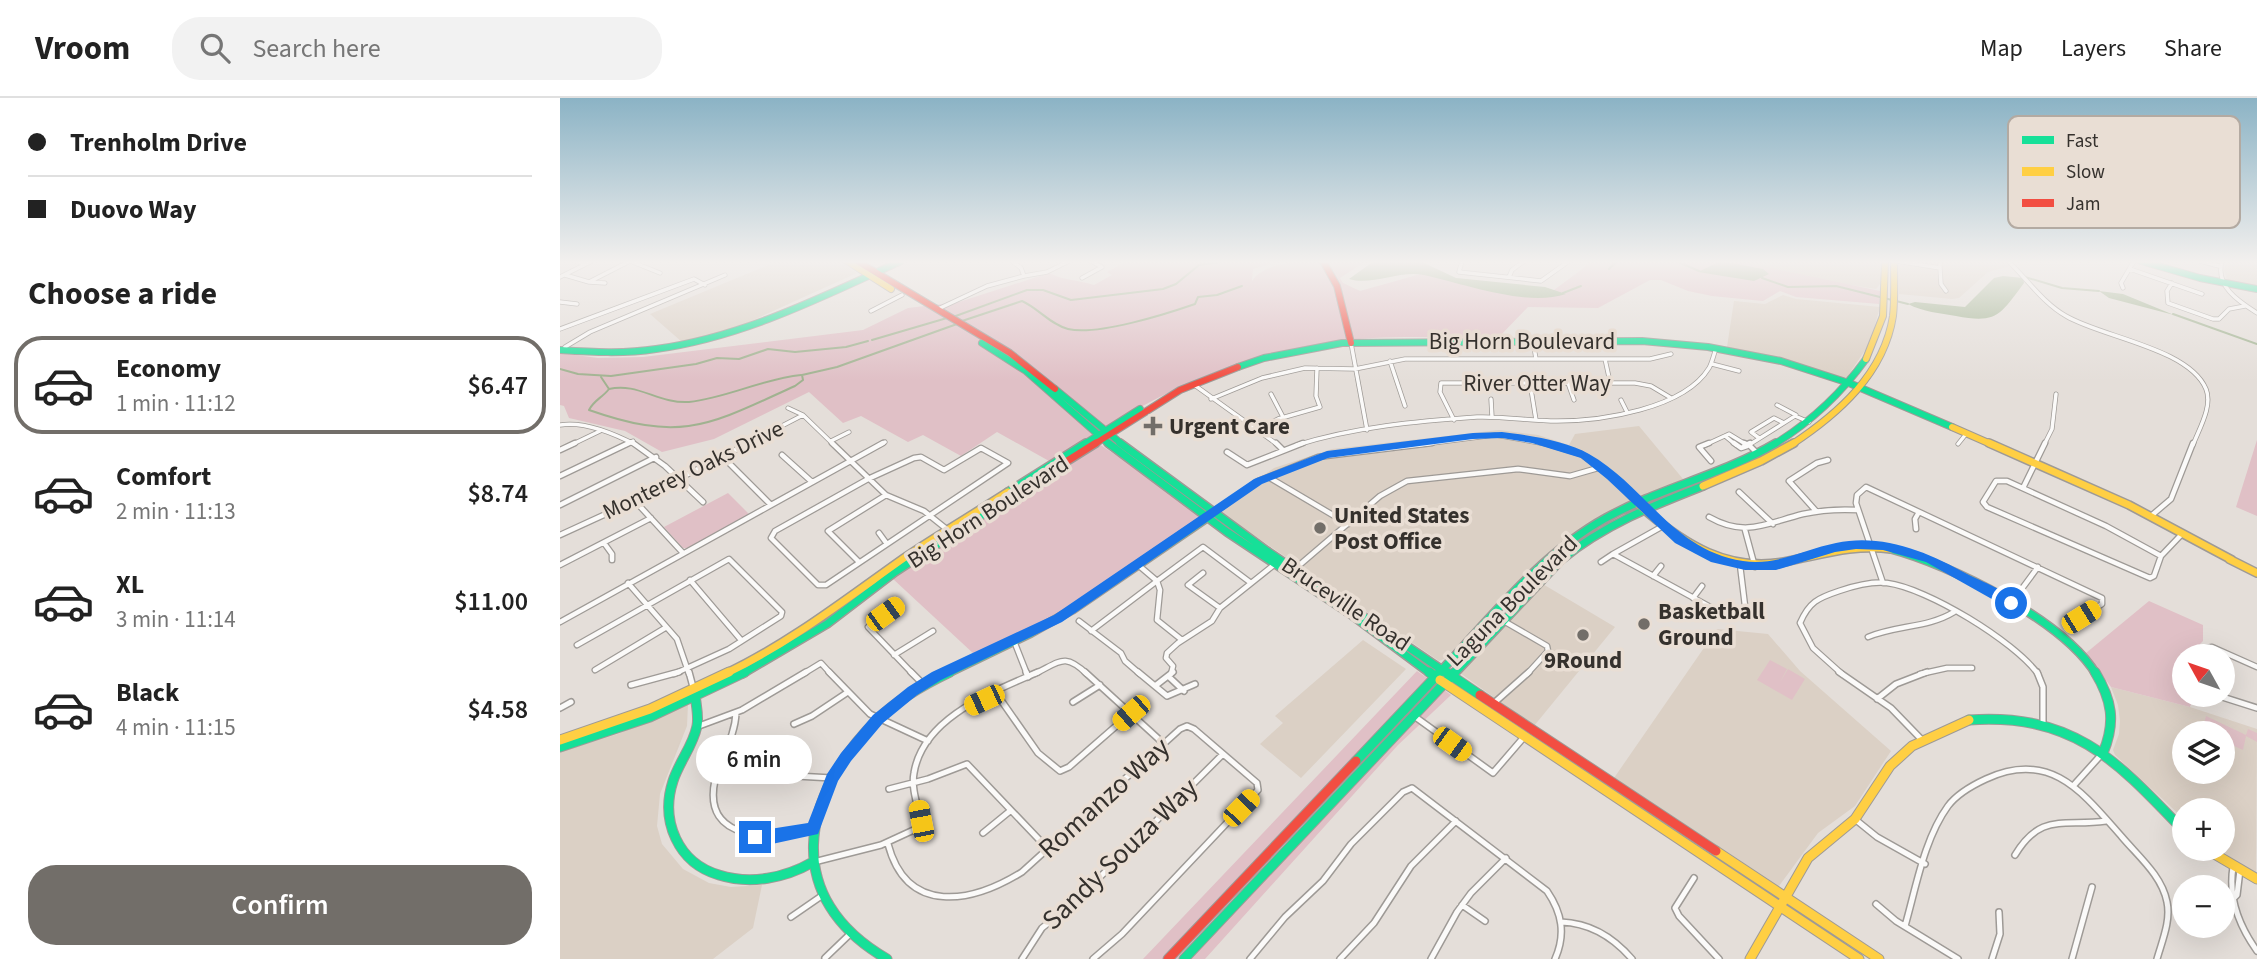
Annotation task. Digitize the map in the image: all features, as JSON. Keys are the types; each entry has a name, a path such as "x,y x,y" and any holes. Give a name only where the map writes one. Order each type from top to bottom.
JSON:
{"main road":[{"path":"728,333 803,301"},
{"path":"562,347 603,354 639,354 682,347 775,316 808,301"},
{"name":"Bruceville Road","path":"916,301 940,312"},
{"name":"Bruceville Road","path":"921,301 1026,371 1104,435 1253,549 1349,613 1443,683 1859,959"},
{"path":"1341,301 1351,343"},
{"name":"Laguna Boulevard","path":"1168,959 1541,565 1567,542 1605,517 1758,454 1808,422 1848,384 1865,361 1879,329 1885,301"},
{"name":"Laguna Boulevard","path":"1184,959 1539,580 1574,548 1609,524 1643,508 1715,482 1775,454 1823,422 1858,389 1884,347 1894,301"},
{"path":"775,316 794,305"},
{"path":"1879,329 1883,332 1880,342 1884,347"},
{"name":"Big Horn Boulevard","path":"560,747 627,725 694,693 781,644 1145,406 1153,405 1193,384 1264,358 1351,343 1651,341 1716,348 1800,366 2036,464 2151,516 2232,560"},
{"name":"Big Horn Boulevard","path":"1858,389 1947,426"},
{"path":"1907,411 1932,418"},
{"path":"1636,502 1696,550 1740,565 1755,567 1790,563 1835,547 1872,545 1906,550 1930,559 2011,603 2064,637 2082,654 2101,678 2112,705 2113,723 2103,752"},
{"path":"887,959 849,935 820,897 813,862 813,829 832,778 858,741 878,719 923,684 1014,642 1071,610 1211,515"},
{"name":"Bruceville Road","path":"1211,515 1296,568 1442,670 1878,959"},
{"name":"Big Horn Boulevard","path":"2166,524 2180,535 2257,573"},
{"path":"2180,535 2214,548"},
{"path":"1539,580 1539,575 1568,548 1567,542"},
{"path":"1253,549 1288,568 1296,568"},
{"path":"694,693 697,726 668,796 668,829 679,851 705,871 735,879 786,874 813,862"},
{"name":"Big Horn Boulevard","path":"560,740 694,693"},
{"path":"1750,959 1784,898 1816,850 1855,819 1890,766 1904,752 1957,723 1977,717 2005,716 2043,724 2074,736 2103,752 2139,782 2172,818"},
{"path":"2225,861 2257,879"}],"street":[{"path":"560,330 639,301"},
{"path":"870,311 890,301"},
{"path":"940,312 959,301"},
{"path":"2046,301 2068,318 2163,353 2191,371 2205,386 2209,395 2207,408 2171,499 2151,516"},
{"path":"2168,301 2219,319 2227,310 2245,306"},
{"path":"2241,301 2257,313"},
{"path":"560,302 577,304"},
{"path":"562,347 590,332 664,302"},
{"path":"1533,341 1536,359"},
{"path":"1351,343 1367,430"},
{"path":"1227,452 1247,465 1282,449 1326,435 1492,417 1570,420 1628,412 1688,390 1712,364 1716,348"},
{"path":"1211,399 1272,376 1317,368 1355,369 1391,361 1653,359 1671,354"},
{"path":"1605,359 1610,382"},
{"path":"1391,361 1405,406"},
{"path":"1712,364 1739,371"},
{"path":"1258,429 1283,417 1320,407 1316,396 1317,368"},
{"name":"River Otter Way","path":"1454,420 1440,392 1441,383 1643,384 1671,398"},
{"path":"1530,383 1536,420"},
{"path":"1568,383 1574,400"},
{"path":"1193,384 1282,449"},
{"path":"1271,394 1283,417"},
{"path":"2023,488 2052,429 2056,394"},
{"path":"1491,399 1492,417"},
{"path":"1620,400 1628,412"},
{"path":"1777,405 1808,422"},
{"path":"788,408 803,415"},
{"name":"Monterey Oaks Drive","path":"560,536 680,479 803,415 886,495 931,515 951,532"},
{"path":"1748,445 1797,416"},
{"path":"1759,438 1751,432 1774,418 1784,423"},
{"path":"560,425 566,423 633,441 656,457 703,502"},
{"path":"560,450 601,431"},
{"path":"831,441 849,432"},
{"path":"1711,461 1699,447 1730,434 1758,454"},
{"path":"1958,444 1966,434"},
{"path":"1211,515 1251,485 1327,455 1495,435 1532,440 1572,450 1589,458 1636,502"},
{"path":"560,476 633,441"},
{"path":"560,622 885,442"},
{"path":"981,447 1008,463 931,515 826,585 818,585 771,538 775,531 868,479 916,457 944,470 981,447"},
{"path":"782,455 812,482"},
{"path":"560,505 656,457"},
{"path":"723,457 771,505"},
{"path":"1816,512 1789,481 1817,463 1828,460"},
{"path":"1296,568 1384,494 1410,480 1520,469 1573,475 1598,468"},
{"path":"1269,477 1280,481 1348,524"},
{"path":"2161,556 2101,524 2023,488 1996,481 1983,502 1987,507 2147,578 2154,576 2161,556 2180,535"},
{"path":"1883,583 1858,510 1857,498 1866,487 2102,598 2102,604 2081,617"},
{"path":"1739,492 1773,524"},
{"path":"859,562 828,531 886,495"},
{"path":"635,501 682,553"},
{"path":"1709,517 1725,526 1745,530 1816,512 1858,510"},
{"path":"1916,529 1915,519 1919,512"},
{"path":"560,565 651,518"},
{"path":"1601,562 1663,526"},
{"path":"1745,530 1755,567"},
{"path":"878,533 887,544"},
{"path":"604,543 612,554 612,561"},
{"path":"1091,631 1203,547 1251,583"},
{"path":"1613,554 1719,611 1746,614 1746,600 1738,578 1740,565"},
{"path":"577,645 722,561 731,559 782,612 773,622 688,667 659,679 631,685"},
{"path":"1136,564 1157,581 1160,590 1157,620 1182,640"},
{"path":"1155,686 1174,668 1167,660 1167,653 1219,615 1220,608 1275,564"},
{"path":"1653,576 1661,566"},
{"path":"2011,603 2038,566"},
{"path":"1203,573 1188,585 1220,608"},
{"path":"691,580 741,640"},
{"path":"628,583 677,639 694,693"},
{"path":"1922,740 1895,712 1812,648 1803,636 1800,619 1804,609 1814,602 1863,584 1883,583 1914,590 2013,648 2032,663 2043,687 2043,724"},
{"path":"1693,598 1702,586"},
{"path":"900,604 868,627 923,684"},
{"path":"1868,637 1890,628 1937,622 1954,612"},
{"path":"1494,703 1509,685 1526,676 1548,650 1547,646 1502,620"},
{"path":"1079,621 1121,653 1125,662 1167,696 1184,691 1195,684"},
{"path":"595,670 665,628"},
{"path":"894,655 933,631"},
{"path":"1014,642 1028,677"},
{"path":"2235,657 2257,667"},
{"path":"813,862 844,852 888,844 918,828 921,821 914,782 916,766 928,741 959,712 1068,659 1163,743"},
{"path":"697,726 736,713 821,663 866,712 928,741"},
{"path":"1877,699 1888,689 1921,674 1950,668 1972,668"},
{"path":"1168,676 1184,691"},
{"path":"1073,702 1100,685"},
{"path":"794,724 812,716 848,692"},
{"path":"996,693 1038,753 1060,771 1131,713"},
{"path":"2235,701 2257,708"},
{"path":"560,708 571,702"},
{"path":"736,713 732,736 713,789 715,808 720,818 736,831 755,837 772,837 813,829"},
{"path":"1413,716 1493,773 1524,736"},
{"name":"Romanzo Way","path":"888,844 894,865 907,881 923,891 949,897 978,894 1007,882 1048,849 1163,743 1187,726 1257,783 1258,790 1122,934 1093,959"},
{"path":"2074,785 2103,752"},
{"name":"Sandy Souza Way","path":"1022,959 1042,928 1086,891 1223,754"},
{"path":"889,789 967,764 1048,849"},
{"path":"1905,926 1939,821 1949,805 1959,795 1996,772 2016,765 2035,766 2074,785 2150,870 2166,896 2169,914 2157,959"},
{"path":"778,775 832,778"},
{"path":"1250,959 1285,917 1323,881 1351,844 1403,792 1412,788 1547,891 1558,909 1561,922 1561,940 1555,959"},
{"path":"983,833 1010,811"},
{"path":"1855,819 1877,837 1925,864"},
{"path":"2015,855 2026,835 2038,827 2053,823 2084,825 2107,820"},
{"path":"1340,959 1374,923 1411,866 1456,821"},
{"path":"1431,959 1462,905 1506,859"},
{"path":"2236,868 2237,892 2234,898 2247,936 2257,951"},
{"path":"1694,878 1675,908 1679,916 1719,959"},
{"path":"2072,959 2092,887"},
{"path":"791,917 820,897"},
{"path":"1876,904 1905,926 1958,959"},
{"path":"1462,905 1485,921"},
{"path":"1992,959 2000,934 1999,912"},
{"path":"1561,922 1582,925 1602,933 1632,959"},
{"path":"825,958 849,935"}],"shaded area":[{"path":"681,301 795,301 738,327 682,342 650,314"},
{"path":"1611,301 1598,308 1528,307 1498,338 1373,338 1291,349 1253,359 1184,385 1049,461 997,432 961,456 923,435 908,442 861,416 843,423 809,392 714,439 662,452 625,431 569,418 564,406 560,405 560,353 598,358 643,357 863,330 908,308 959,302"},
{"path":"1734,301 1765,304 1771,301 1819,301 1880,307 1870,343 1847,377 1843,378 1783,359 1727,347"},
{"path":"1846,301 1879,301 1879,304"},
{"path":"1971,301 2010,301 2003,310 1989,318 1981,319 1938,313 1908,304 1915,302 1965,307"},
{"path":"2121,301 2140,301 2174,315"},
{"path":"1639,426 1683,479 1598,517 1562,542 1439,661 1215,509 1274,468 1332,449 1499,430 1538,435 1569,445 1575,434"},
{"path":"2257,440 2257,516 2236,507"},
{"path":"1099,444 1163,486 1199,515 1198,520 1061,613 975,655 892,578"},
{"path":"728,493 749,514 688,548 683,548 664,527"},
{"path":"1541,583 1615,627 1534,726 1460,673"},
{"path":"2149,601 2203,625 2203,641 2200,644 2172,644 2172,702 2111,687 2086,653"},
{"path":"1717,629 1768,634 1800,671 1891,751 1855,806 1818,833 1779,886 1614,778"},
{"path":"1363,640 1406,669 1301,778 1260,744 1283,723 1275,716"},
{"path":"1770,660 1787,669 1780,682 1788,669 1805,679 1792,700 1757,680"},
{"path":"1417,671 1451,695 1398,745 1205,959 1143,959"},
{"path":"2111,687 2172,702 2172,707 2190,707 2233,721 2172,721 2172,784 2235,784 2235,722 2257,729 2256,872 2235,861 2235,798 2172,798 2172,808 2115,755 2113,750 2120,721 2118,705"},
{"path":"688,704 687,726 660,794 657,826 662,844 683,869 709,883 731,887 762,885 753,928 713,959 560,959 560,752 618,734"},
{"path":"2248,729 2257,733 2257,742 2246,736 2243,750 2235,746 2235,730 2246,735"}],"waterway":[{"path":"953,317 996,301"},
{"path":"962,321 1021,301"},
{"path":"1022,301 1062,327 1081,330 1131,323 1195,304 1196,301"},
{"path":"1897,301 1908,304"},
{"path":"2173,314 2257,344"},
{"path":"872,340 947,318"},
{"path":"609,389 589,410 649,426 695,425 740,411 795,386 803,380 802,375 837,367 957,324"},
{"path":"560,369 578,374 611,376 696,364 717,358 739,359 768,349 795,352 846,347 868,341"},
{"path":"609,389 629,388 668,400 689,402 801,375"},
{"path":"601,377 609,389"}],"traffic: fast":[{"path":"560,350 608,353 653,350 696,342 737,331 812,301"},
{"path":"1238,367 1264,358 1342,343 1642,341 1708,347 1781,361 1849,383 1952,427"},
{"path":"982,343 1026,371 1097,435 1227,532 1349,613 1440,680"},
{"path":"1356,761 1516,591 1566,544 1593,525 1620,511 1742,462 1789,435 1831,401 1866,359"},
{"path":"1055,389 1092,422 1267,551 1480,695"},
{"path":"1008,492 1140,409"},
{"path":"1184,959 1561,560 1612,524 1703,486"},
{"path":"560,747 650,717 764,663 827,624 895,572 994,507"},
{"path":"887,959 858,941 836,919 827,906 816,876 814,836 818,816 834,776 855,743 880,717 907,696 1072,610 1208,517"},
{"path":"1891,549 1916,556 1979,584 2044,624 2072,646 2094,669 2110,699 2112,722 2103,753"},
{"path":"695,694 697,726 669,794 670,825 683,851 693,862 706,870 745,880 768,879 792,873 813,862"},
{"path":"1969,720 2004,718 2035,722 2064,732 2115,764 2172,819"}],"traffic: slow":[{"path":"1866,359 1883,316 1884,301"},
{"path":"1703,486 1761,461 1790,445 1842,407 1863,383 1880,356 1891,325 1894,301"},
{"path":"1952,427 2129,505 2232,560"},
{"path":"560,740 650,709 760,657 821,619 906,557 1008,492"},
{"path":"1639,505 1688,544 1724,560 1744,564 1787,562 1851,548 1891,549"},
{"path":"2229,559 2257,573"},
{"path":"1440,680 1859,959"},
{"path":"1750,959 1808,858 1855,819 1890,766 1912,746 1969,720"},
{"path":"1716,851 1879,959"},
{"path":"2226,861 2257,879"}],"traffic: jam":[{"path":"924,301 1010,353 1055,389"},
{"path":"1341,301 1351,343"},
{"path":"994,507 1180,390 1238,367"},
{"path":"1480,695 1716,851"},
{"path":"1168,959 1356,761"}],"place":[{"name":"Urgent Care","path":"1153,426"},
{"name":"United States Post Office","path":"1320,528"},
{"name":"Basketball Ground","path":"1644,624"},
{"name":"9Round","path":"1583,635"}],"route":[{"path":"755,837 785,836 813,829 832,778 846,757 878,719 912,691 936,676 1014,642 1058,619 1258,481 1327,455 1473,436 1502,435 1532,440 1581,453 1611,476 1679,540 1715,559 1755,567 1790,563 1835,547 1883,546 1906,550 1930,559 2011,603"}]}
